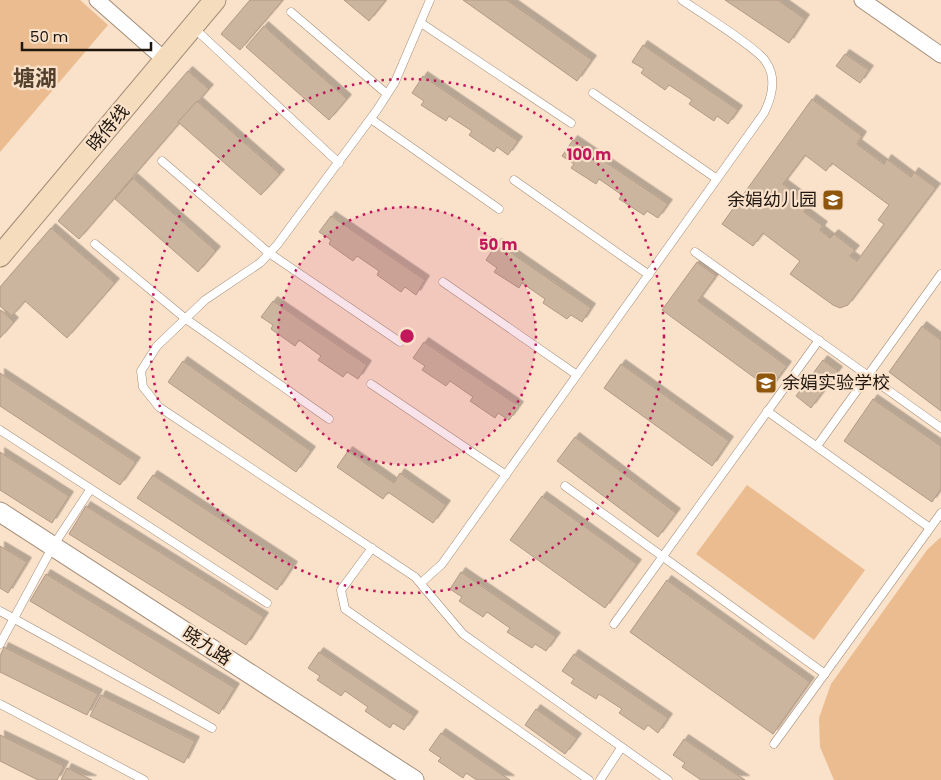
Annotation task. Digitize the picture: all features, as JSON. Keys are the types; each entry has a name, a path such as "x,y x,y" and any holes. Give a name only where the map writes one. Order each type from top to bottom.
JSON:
{"main road":[{"name":"晓侍线","path":"0,256 215,0"}],"street":[{"path":"97,0 165,60"},
{"path":"862,0 941,56"},
{"name":"晓九路","path":"0,512 414,780"}],"lane":[{"path":"430,0 395,82 339,163 260,263 205,300 158,346 142,371 144,387 158,407 372,548 421,583 463,634 668,780"},
{"path":"421,583 442,564 764,113 773,96 772,79 766,61 682,0"},
{"path":"291,12 387,94"},
{"path":"421,23 571,124"},
{"path":"193,27 339,163"},
{"path":"593,93 717,179"},
{"path":"371,119 499,209"},
{"path":"162,161 269,253 400,342"},
{"path":"514,180 649,274"},
{"path":"95,244 186,319 329,419"},
{"path":"695,252 941,428"},
{"path":"817,446 941,276"},
{"path":"443,282 578,375"},
{"path":"614,624 819,340"},
{"path":"371,384 506,475"},
{"path":"767,411 930,528"},
{"path":"0,430 267,603"},
{"path":"565,486 825,674"},
{"path":"0,644 53,546 90,490"},
{"path":"774,744 941,513"},
{"path":"372,548 341,590 344,609 588,780"},
{"path":"0,611 212,728"},
{"path":"0,704 144,780"},
{"path":"600,780 622,748"}],"shaded area":[{"path":"0,0 80,0 108,25 0,152"},
{"path":"747,485 865,570 814,640 696,554"},
{"path":"941,537 941,780 834,780 820,747 819,718 831,684 927,550"}],"building":[{"path":"250,0 283,0 240,50 221,34"},
{"path":"344,0 386,0 369,21"},
{"path":"463,0 507,0 592,60 577,81"},
{"path":"725,0 778,0 805,19 789,43"},
{"path":"264,26 347,99 329,120 246,47"},
{"path":"643,45 738,110 728,124 717,116 714,121 689,104 692,100 669,85 665,90 641,73 644,69 632,62"},
{"path":"845,54 869,70 860,83 836,66"},
{"path":"188,71 209,89 79,239 58,221"},
{"path":"423,76 518,141 508,155 497,147 494,152 469,135 472,131 449,116 446,121 421,105 424,101 412,93"},
{"path":"812,99 862,136 857,144 884,164 887,159 911,177 914,172 936,188 848,305 840,308 790,274 800,261 763,233 753,246 722,224","holes":["805,155 826,171 832,163 889,205 878,220 884,224 857,261 850,256 855,250 834,234 830,238 820,230 823,226 804,212 810,204 783,184"]},
{"path":"197,101 280,174 261,195 178,122"},
{"path":"573,140 668,204 658,218 647,211 644,215 619,199 622,195 599,179 596,184 571,168 574,164 562,156"},
{"path":"133,178 216,251 198,272 115,199"},
{"path":"331,216 425,280 416,295 405,287 401,292 377,275 379,271 357,256 353,261 329,244 331,240 319,232"},
{"path":"51,228 115,283 67,338 25,301 12,316 0,306 0,287"},
{"path":"497,243 591,308 582,322 571,315 567,319 543,303 545,299 522,283 519,288 494,272 497,268 486,260"},
{"path":"697,262 716,276 698,301 787,366 770,389 662,310"},
{"path":"273,301 367,365 358,379 347,372 343,377 318,360 321,356 299,340 295,346 271,329 273,325 261,317"},
{"path":"0,311 14,322 0,338"},
{"path":"922,326 941,340 941,411 889,372"},
{"path":"424,342 519,406 509,420 498,413 495,418 470,401 473,397 450,381 446,386 422,370 425,366 413,358"},
{"path":"823,360 838,371 811,408 796,396"},
{"path":"183,361 311,451 296,472 168,382"},
{"path":"621,364 729,441 712,466 604,388"},
{"path":"0,373 136,462 120,485 0,406"},
{"path":"873,399 941,446 941,489 932,502 844,441"},
{"path":"575,437 676,513 658,537 557,461"},
{"path":"348,451 394,483 400,473 446,505 433,523 388,492 383,499 337,467"},
{"path":"0,452 69,496 52,523 0,490"},
{"path":"153,475 293,566 277,590 137,498"},
{"path":"542,496 637,564 605,608 510,540"},
{"path":"86,506 264,617 246,645 69,534"},
{"path":"0,546 27,562 8,593 0,588"},
{"path":"461,572 556,637 546,651 535,644 532,648 507,632 510,628 487,612 483,617 459,601 462,597 450,589"},
{"path":"46,574 235,688 219,714 30,601"},
{"path":"667,580 810,682 773,734 630,632"},
{"path":"4,647 98,694 87,715 0,672 0,656"},
{"path":"319,652 414,716 404,730 393,723 390,728 365,711 368,707 345,691 341,696 317,680 320,676 308,668"},
{"path":"574,654 668,718 658,733 648,725 644,730 619,713 622,709 599,694 596,699 571,683 574,679 562,671"},
{"path":"101,695 195,741 184,763 90,716"},
{"path":"536,709 577,738 565,754 525,725"},
{"path":"441,733 510,780 477,780 466,773 463,778 438,761 441,758 429,750"},
{"path":"0,735 64,766 57,780 38,780 0,761"},
{"path":"684,739 745,780 701,780 682,767 685,763 673,755"},
{"path":"67,768 92,780 61,780"}],"place":[{"name":"余娟幼儿园","path":"833,200"},
{"name":"余娟实验学校","path":"766,383"}],"district":[{"name":"塘湖","path":"35,78"}]}
